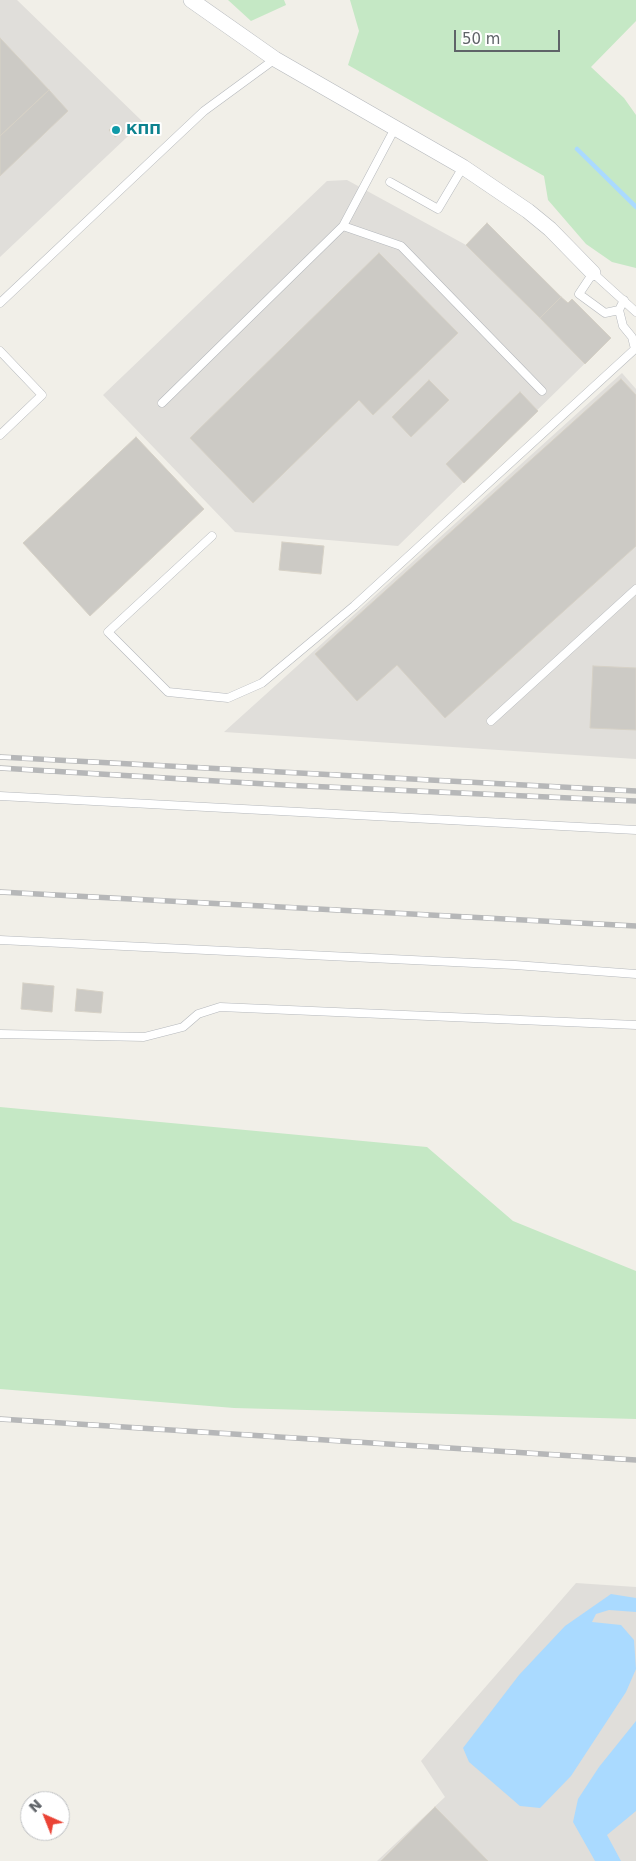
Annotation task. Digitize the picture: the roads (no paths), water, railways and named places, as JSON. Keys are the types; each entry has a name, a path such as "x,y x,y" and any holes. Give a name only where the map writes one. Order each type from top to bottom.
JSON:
{"street":[{"path":"191,0 275,59 463,167 528,211 550,229 593,273"}],"lane":[{"path":"0,303 204,111 275,59"},
{"path":"162,403 343,226 395,128"},
{"path":"390,182 438,209 463,167"},
{"path":"343,226 401,246 542,391"},
{"path":"619,310 605,312 579,294 593,273 636,312"},
{"path":"212,536 108,632 168,692 228,698 262,683 354,606 634,349 632,338 623,326 619,310 624,300"},
{"path":"0,351 42,395 0,435"},
{"path":"491,721 636,589"},
{"path":"0,796 636,830"},
{"path":"0,940 515,965 636,974"},
{"path":"0,1034 144,1037 183,1027 198,1014 220,1007 636,1025"}],"water":[{"path":"611,1594 636,1598 636,1612 609,1610 596,1614 592,1622 621,1625 634,1640 636,1669 626,1692 571,1776 540,1808 520,1806 469,1762 463,1748 519,1675 565,1626"},
{"path":"636,1721 636,1811 607,1835 621,1861 595,1861 573,1822 578,1799 599,1767"}],"waterway":[{"path":"577,149 636,207"}],"railway":[{"path":"0,757 636,791"},
{"path":"0,768 283,785 636,801"},
{"path":"0,892 636,926"},
{"path":"0,1419 636,1460"}],"place":[{"name":"КПП","path":"116,130"}]}
